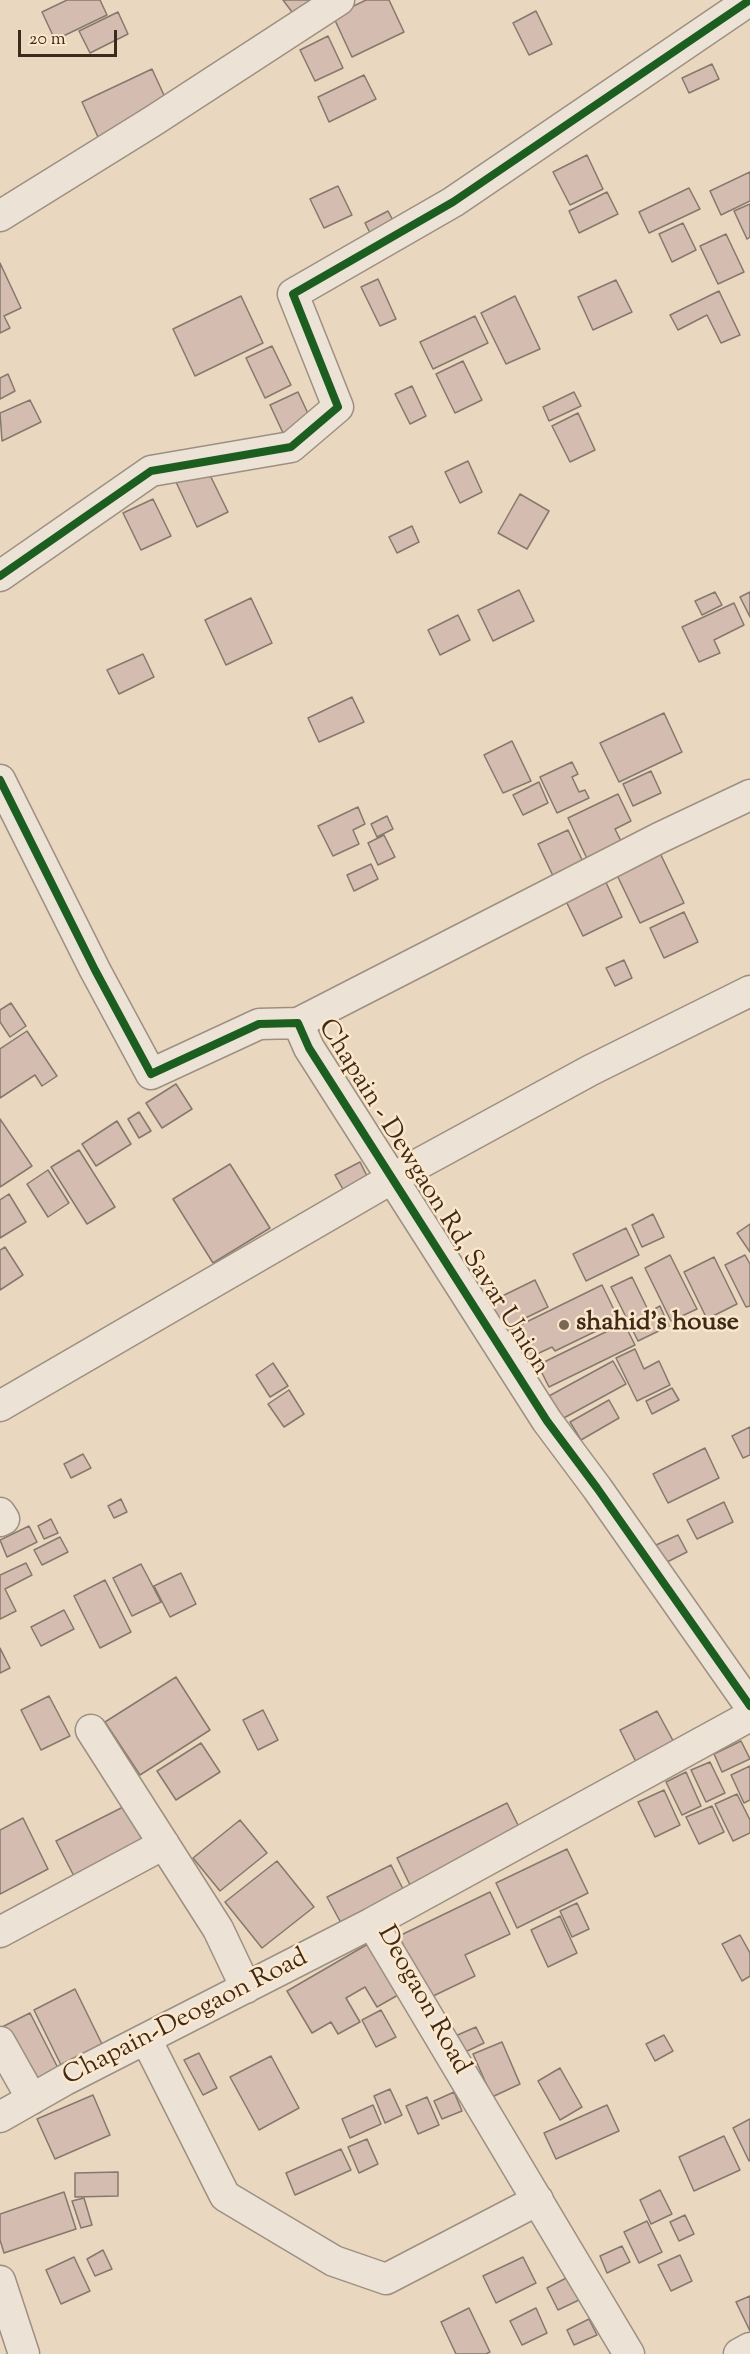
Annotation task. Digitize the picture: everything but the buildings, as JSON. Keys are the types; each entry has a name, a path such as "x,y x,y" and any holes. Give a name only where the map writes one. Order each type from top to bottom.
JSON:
{"street":[{"path":"0,216 153,122 339,0"},
{"path":"0,576 151,471 291,447 338,407 293,294 453,202 750,0"},
{"name":"Chapain - Dewgaon Rd, Savar Union","path":"0,780 95,970 151,1074 259,1024 298,1023 309,1048 547,1422 597,1488 750,1706"},
{"path":"298,1023 659,838 750,795"},
{"path":"0,1406 391,1179 591,1070 750,991"},
{"path":"0,1513 4,1519 0,1521"},
{"name":"Deogaon Road","path":"629,2354 372,1923 750,1716"},
{"path":"91,1730 218,1929 246,1988"},
{"path":"0,1932 164,1844"},
{"name":"Chapain-Deogaon Road","path":"0,2117 372,1923"},
{"path":"146,2039 225,2196 333,2260 386,2279 538,2200"},
{"path":"0,2042 32,2099"},
{"path":"0,2281 24,2354"},
{"path":"739,2354 750,2348"}],"cycle path":[{"path":"0,576 151,471 291,447 338,407 293,294 453,202 750,0"},
{"path":"0,780 95,970 151,1074 259,1024 298,1023 309,1048 547,1421 597,1488 750,1706"}],"place":[{"name":"shahid's house","path":"564,1325"}]}
